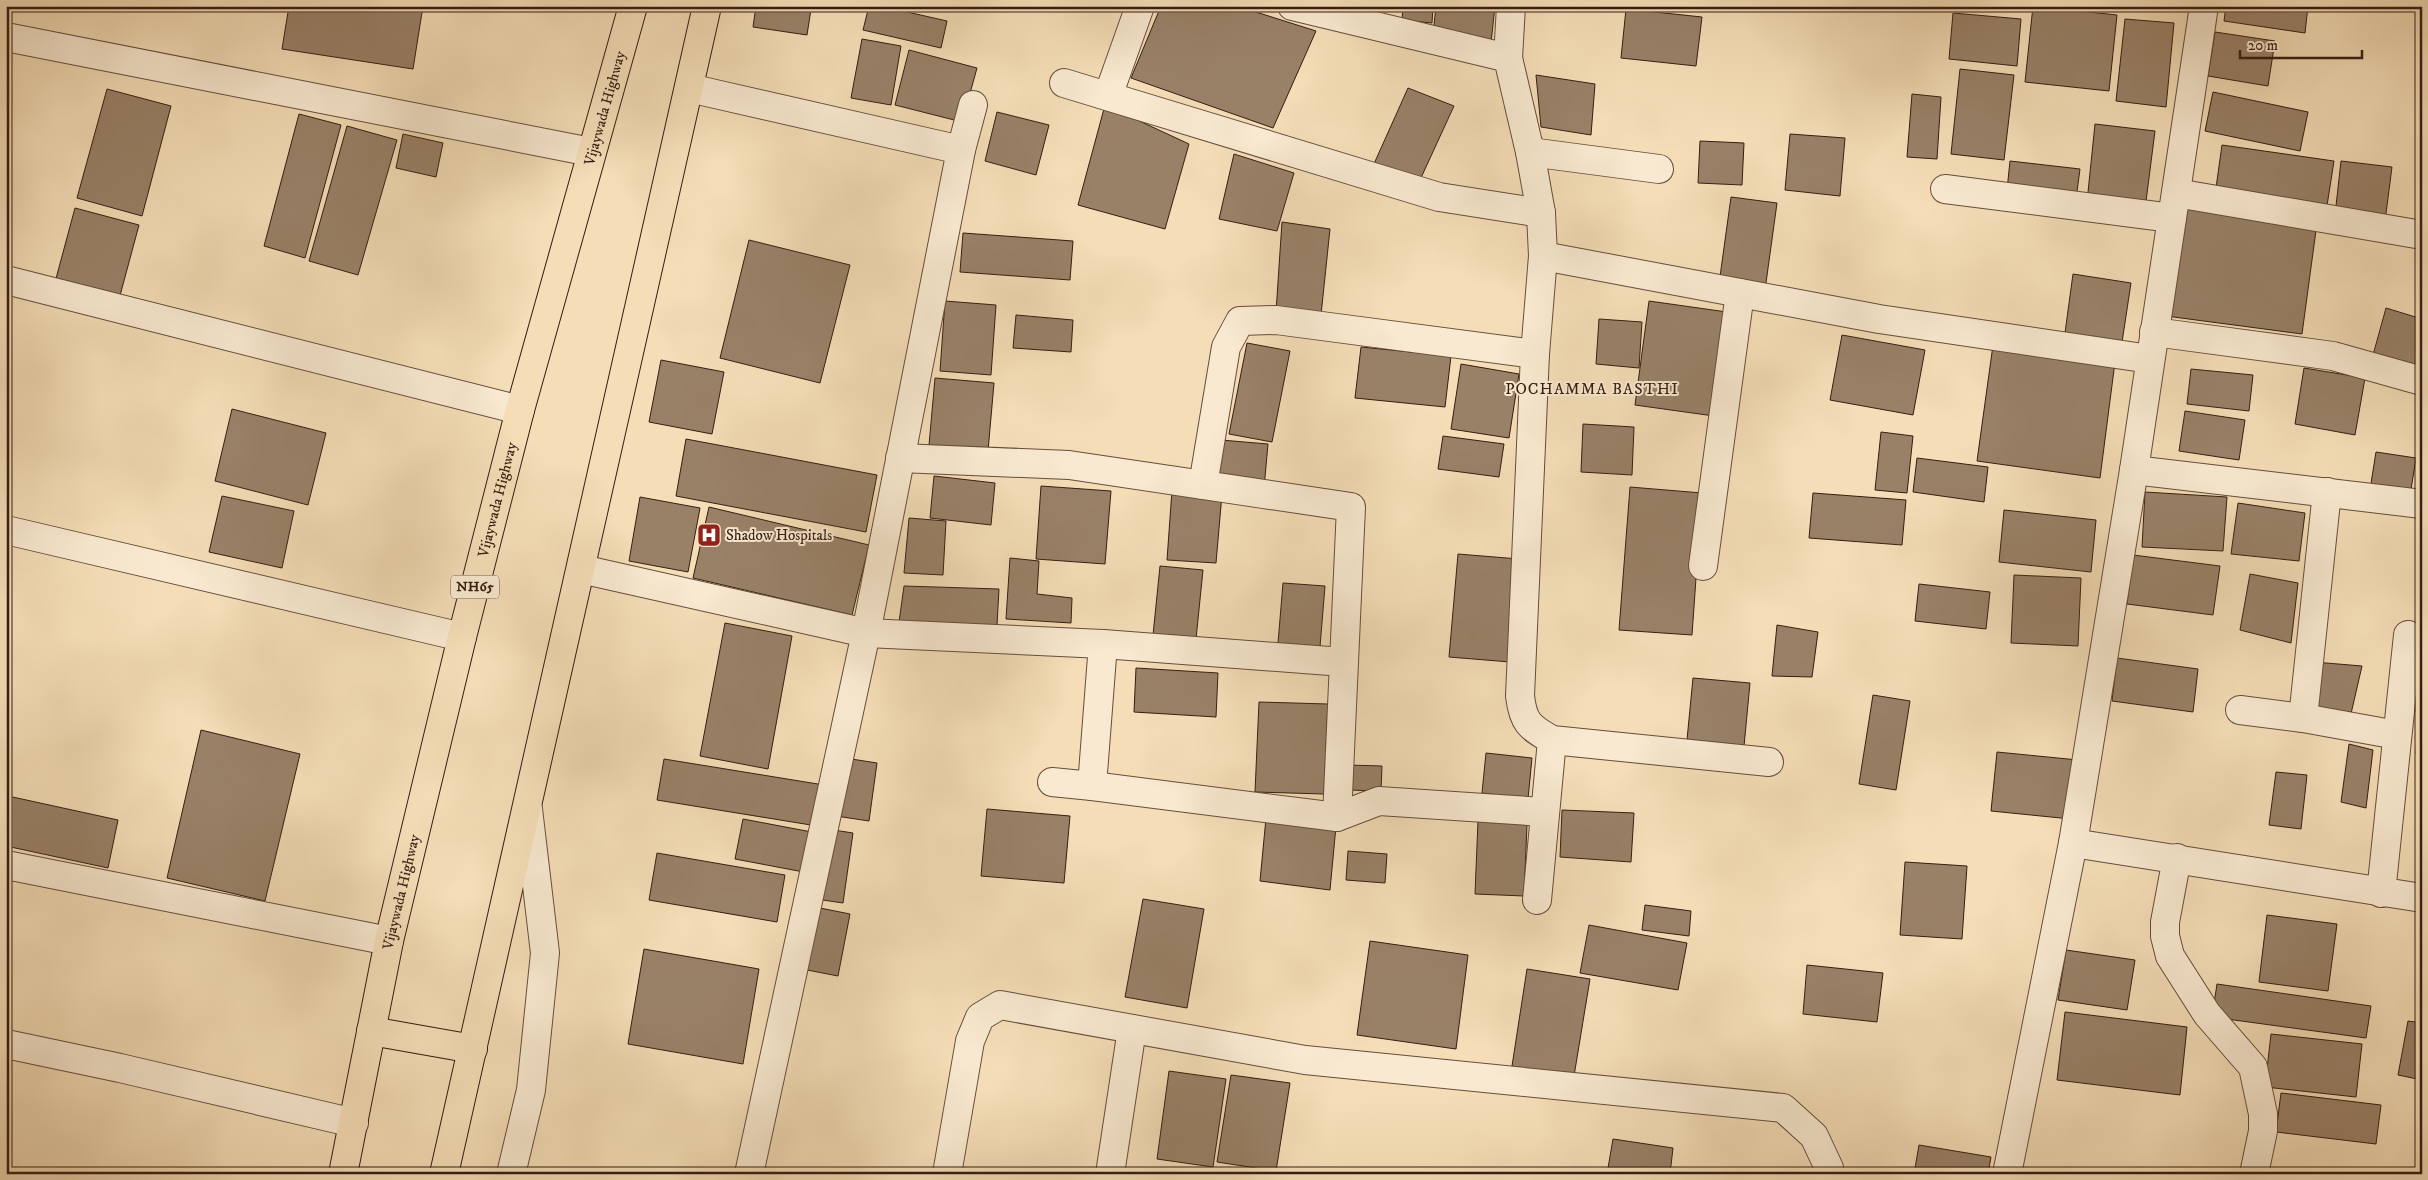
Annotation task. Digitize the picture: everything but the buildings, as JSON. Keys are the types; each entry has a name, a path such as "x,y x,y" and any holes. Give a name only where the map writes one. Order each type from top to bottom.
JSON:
{"highway":[{"name":"Vijaywada Highway","path":"343,1174 389,941 462,637 520,410 590,152 633,6"},
{"path":"444,1174 707,6"},
{"path":"372,1031 473,1049"}],"street":[{"path":"1108,96 1140,6"},
{"path":"1292,6 1508,58"},
{"path":"1511,6 1508,58 1530,152 1541,213 1543,256 1535,354 1520,696 1522,714 1532,729 1552,740 1769,762"},
{"path":"2007,1174 2073,843 2134,470 2204,6"},
{"path":"6,37 590,152"},
{"path":"1064,83 1439,197 1541,213"},
{"path":"688,88 961,150"},
{"path":"750,1174 866,633 961,150 973,105"},
{"path":"1530,152 1659,169"},
{"path":"1945,189 2174,206 2422,235"},
{"path":"1543,256 1879,319 2150,360"},
{"path":"6,280 520,410"},
{"path":"1703,566 1740,292"},
{"path":"1203,485 1226,347 1240,321 1276,320 1535,354"},
{"path":"2154,332 2333,356 2422,381"},
{"path":"900,458 1069,465 1351,507 1337,816"},
{"path":"2134,470 2422,504"},
{"path":"2303,718 2327,492"},
{"path":"6,530 462,637"},
{"path":"581,569 866,633 1103,644 1343,662"},
{"path":"2381,893 2408,634"},
{"path":"1092,786 1103,644"},
{"path":"2240,710 2303,718 2397,735"},
{"path":"1536,900 1552,740"},
{"path":"1052,782 1337,816 1379,801 1544,812"},
{"path":"511,1174 531,1090 544,953 527,805"},
{"path":"2073,843 2422,898"},
{"path":"2176,858 2165,922 2165,936 2170,956 2207,1014 2253,1067 2263,1114 2263,1130 2254,1174"},
{"path":"6,865 389,941"},
{"path":"947,1174 970,1041 980,1017 1000,1005 1305,1060 1783,1108 1814,1136 1829,1168 1829,1174"},
{"path":"1110,1174 1132,1029"},
{"path":"6,1044 120,1068 354,1123"}],"place":[{"name":"Shadow Hospitals","path":"709,535"}],"district":[{"name":"POCHAMMA BASTHI","path":"1592,389"}]}
